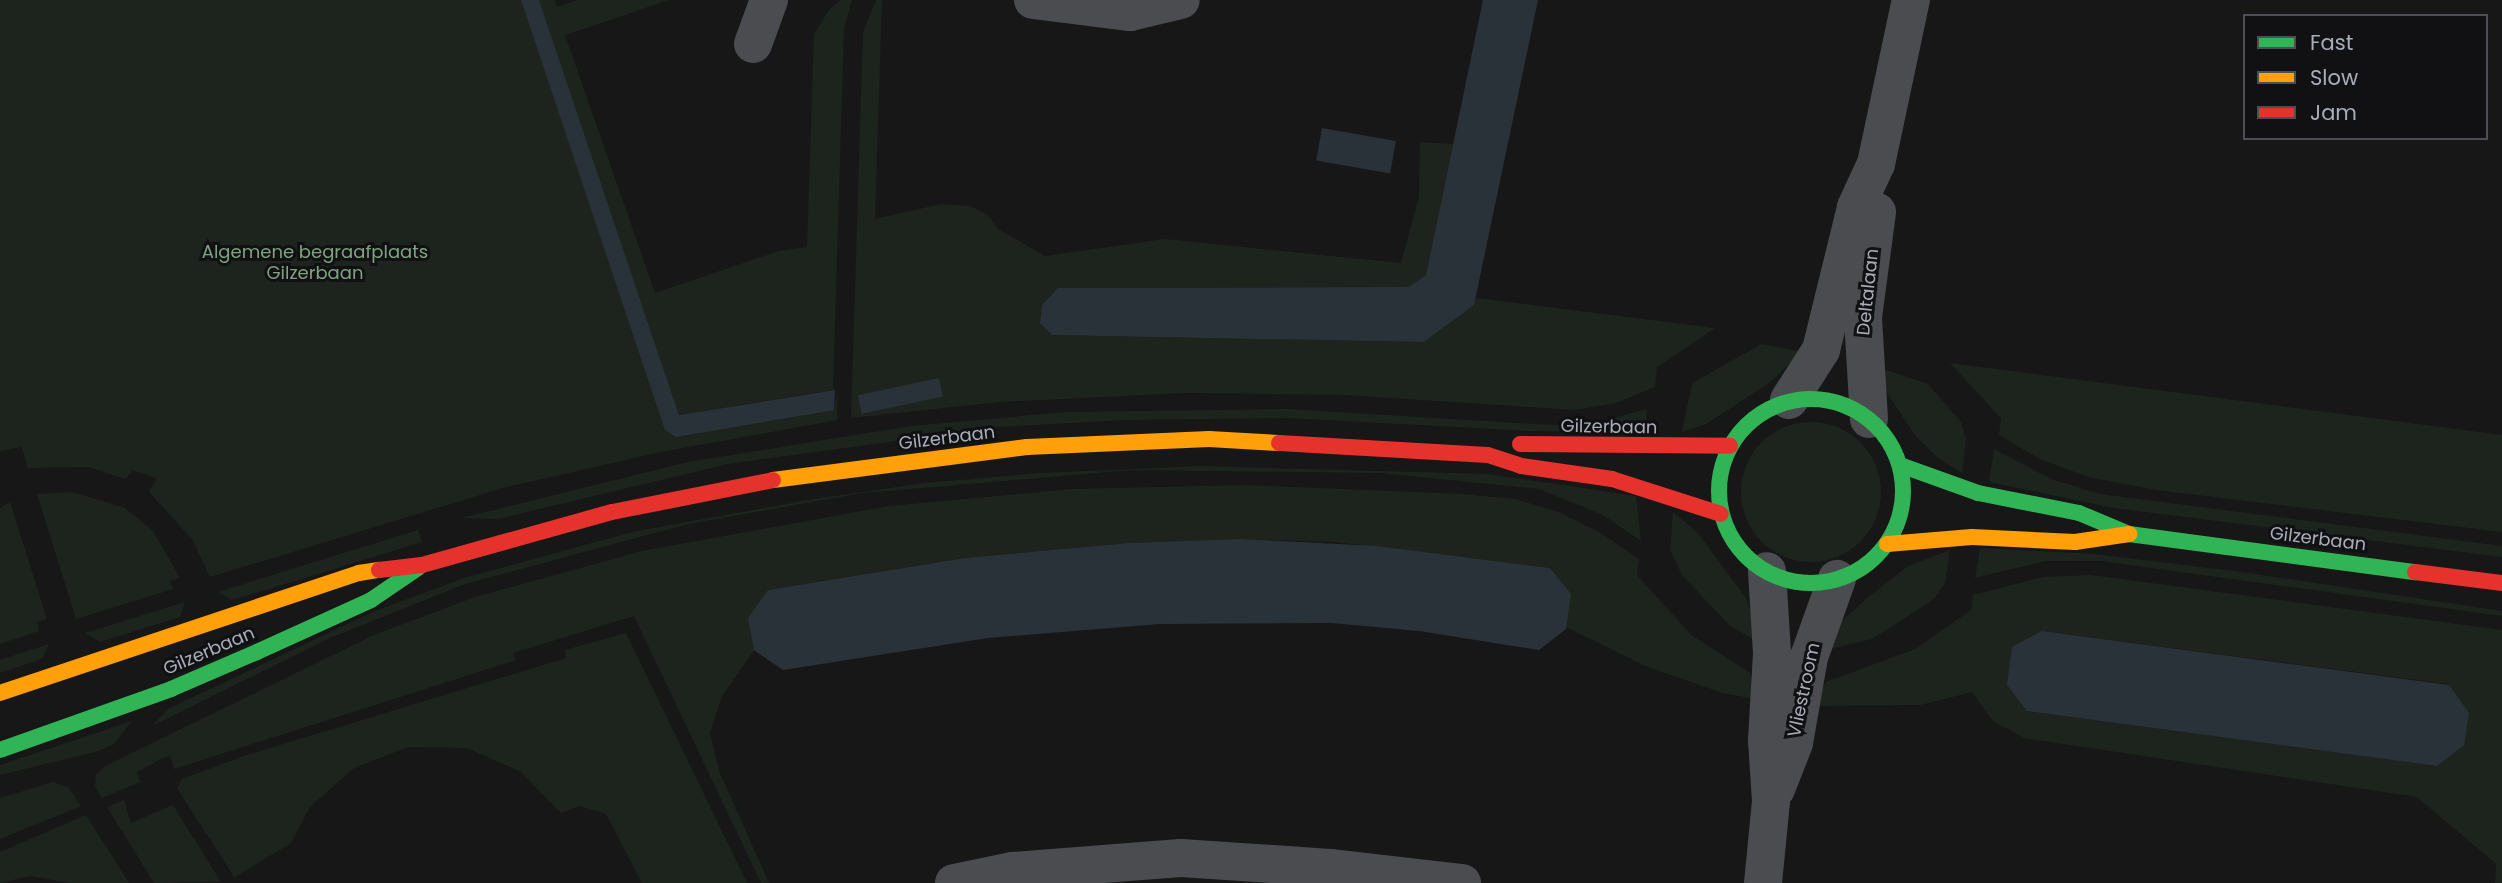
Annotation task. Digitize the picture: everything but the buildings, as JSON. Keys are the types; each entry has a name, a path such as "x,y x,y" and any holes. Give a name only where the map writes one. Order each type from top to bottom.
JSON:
{"street":[{"path":"753,44 769,0"},
{"path":"1033,0 1129,12 1181,0"},
{"name":"Deltalaan","path":"1789,400 1821,350 1856,207 1876,164 1911,0"},
{"name":"Deltalaan","path":"1870,419 1863,317 1878,212 1876,164"},
{"path":"1789,400 1839,402 1870,419 1882,429 1900,465 1904,500 1887,544 1871,562 1836,579 1804,583 1767,571 1743,554 1721,514 1721,469 1730,446 1755,418 1789,400"},
{"name":"Gilzerbaan","path":"0,693 359,573 422,565 612,512 781,478 1027,447 1209,439 1488,455 1521,466 1612,479 1721,514"},
{"name":"Gilzerbaan","path":"1488,455 1521,443 1615,448 1730,446"},
{"name":"Gilzerbaan","path":"1900,465 1978,493 2079,513 2129,534 2502,583"},
{"name":"Gilzerbaan","path":"1887,544 1972,537 2075,542 2129,534"},
{"name":"Gilzerbaan","path":"0,750 170,689 245,657 371,600 422,565"},
{"name":"Vliestroom","path":"1763,883 1771,801 1768,740 1772,653 1767,571"},
{"name":"Vliestroom","path":"1771,801 1794,743 1808,657 1836,579"},
{"path":"954,883 1013,871 1330,868 1462,883"}],"green space":[{"name":"Algemene begraafplaats Gilzerbaan","path":"0,0 530,0 676,436 834,409 838,390 837,420 661,452 503,488 210,577 192,539 149,492 157,478 132,470 126,479 88,467 28,468 22,447 0,451"},
{"path":"539,0 554,0 557,7 577,0 669,0 565,35 655,293 779,251 807,247 814,34 829,10 840,0 852,0 844,28 833,390 679,415"},
{"path":"876,0 882,0 875,219 941,204 970,206 988,215 998,229 1045,256 1165,239 1401,263 1419,197 1420,142 1453,144 1426,275 1409,287 1059,288 1042,305 1040,323 1052,335 1424,342 1474,305 1476,298 1715,328 1657,367 1655,387 1616,403 1575,410 1345,395 1185,393 1000,402 851,418 863,32"},
{"path":"1762,344 1802,352 1769,383 1706,424 1682,432 1692,383"},
{"path":"1950,363 2502,435 2502,532 2156,490 2088,477 2040,459 1999,435 2001,418"},
{"path":"1880,368 1928,384 1961,422 1966,439 1962,473 1938,458 1915,435 1887,393"},
{"path":"1287,409 1553,425 1595,423 1647,409 1645,431 1530,431 1288,418 1123,420 999,427 728,464 498,519 462,518 688,462 911,426 1067,412"},
{"path":"1811,422 1838,428 1860,443 1875,465 1881,492 1875,519 1860,541 1838,556 1811,562 1784,556 1762,541 1747,519 1741,492 1747,465 1762,443 1784,428"},
{"path":"1994,449 2051,479 2100,494 2502,546 2502,557 2114,508 1989,482"},
{"path":"1200,466 1488,474 1636,496 1641,541 1603,515 1539,489 1381,473 1132,470 863,493 688,524 465,584 330,638 152,726 168,709 375,611 464,578 632,532 814,499 925,483 1040,473"},
{"path":"1243,485 1464,494 1515,499 1559,512 1601,533 1639,559 1637,575 1691,635 1750,673 1755,699 1723,693 1645,666 1566,627 1569,598 1550,568 1335,542 1241,539 1129,543 965,558 768,590 750,622 755,649 722,696 710,733 719,771 769,883 761,883 634,616 513,653 516,660 174,769 170,756 165,757 137,772 140,782 102,798 95,786 96,775 105,766 374,635 475,597 642,551 889,506 1072,489"},
{"path":"73,492 125,508 153,531 180,578 170,581 173,589 76,619 37,494"},
{"path":"10,502 47,619 37,622 39,631 0,644 0,508"},
{"path":"1673,512 1697,532 1746,598 1762,644 1730,626 1682,575 1670,550"},
{"path":"418,530 422,542 231,600 218,592"},
{"path":"1980,548 2094,554 2242,572 2502,611 2502,616 2101,561 2045,561 1975,578"},
{"path":"1950,550 1945,583 1934,599 1872,639 1825,650 1842,621 1867,598 1908,566"},
{"path":"2091,575 2502,630 2502,883 2495,883 2496,864 2417,797 2024,738 1993,721 1972,692 1920,705 1814,706 1826,682 1915,649 1971,610 1973,595 2043,577","holes":["2042,631 2449,684 2437,766 2027,711 2009,680 2013,654"]},
{"path":"185,602 180,617 100,642 85,633"},
{"path":"626,633 747,883 642,883 606,814 579,806 561,813 521,772 467,748 408,747 354,768 310,807 291,843 235,877 238,883 177,788 182,779 244,756 566,658 565,650"},
{"path":"49,644 42,659 0,673 0,660"},
{"path":"132,721 115,743 99,751 0,775 0,765"},
{"path":"53,782 68,787 81,806 0,839 0,798"},
{"path":"124,800 131,823 173,805 221,882 154,883 107,807"},
{"path":"86,815 129,883 70,883 30,876 0,883 0,852"}],"shaded area":[{"path":"521,0 539,0 679,415 835,390 834,410 676,437 665,430"},
{"path":"1483,0 1538,0 1474,305 1424,342 1052,335 1040,323 1042,305 1058,288 1409,287 1426,275"},
{"path":"1322,128 1396,141 1390,174 1316,160"},
{"path":"939,378 943,397 862,414 858,395"},
{"path":"1241,539 1376,546 1550,568 1571,594 1566,629 1539,650 1419,631 1331,623 1160,624 988,638 783,670 754,650 748,618 768,590 965,558 1129,543"},
{"path":"2042,631 2449,685 2469,713 2464,745 2437,766 2027,711 2007,685 2012,647"}],"traffic: fast":[{"path":"1811,399 1829,400 1846,406 1862,414 1876,426 1888,440 1896,456 1902,473 1903,491 1902,509 1896,526 1888,542 1876,556 1862,568 1846,576 1829,582 1811,583 1793,582 1776,576 1760,568 1746,556 1734,542 1726,526 1720,509 1719,491 1720,473 1726,456 1734,440 1746,426 1760,414 1776,406 1793,400 1811,399"},
{"path":"1900,465 1978,493 2079,513 2129,534 2415,572"},
{"path":"0,750 171,689 257,652 371,600 418,568"}],"traffic: slow":[{"path":"773,480 1027,447 1209,439 1279,443"},
{"path":"1887,544 1972,537 2075,542 2129,534"},
{"path":"0,693 359,573 379,570"}],"traffic: jam":[{"path":"1279,443 1488,455 1521,466 1612,479 1721,514"},
{"path":"1520,444 1730,446"},
{"path":"379,570 422,565 612,512 773,480"},
{"path":"2415,572 2502,583"}]}
